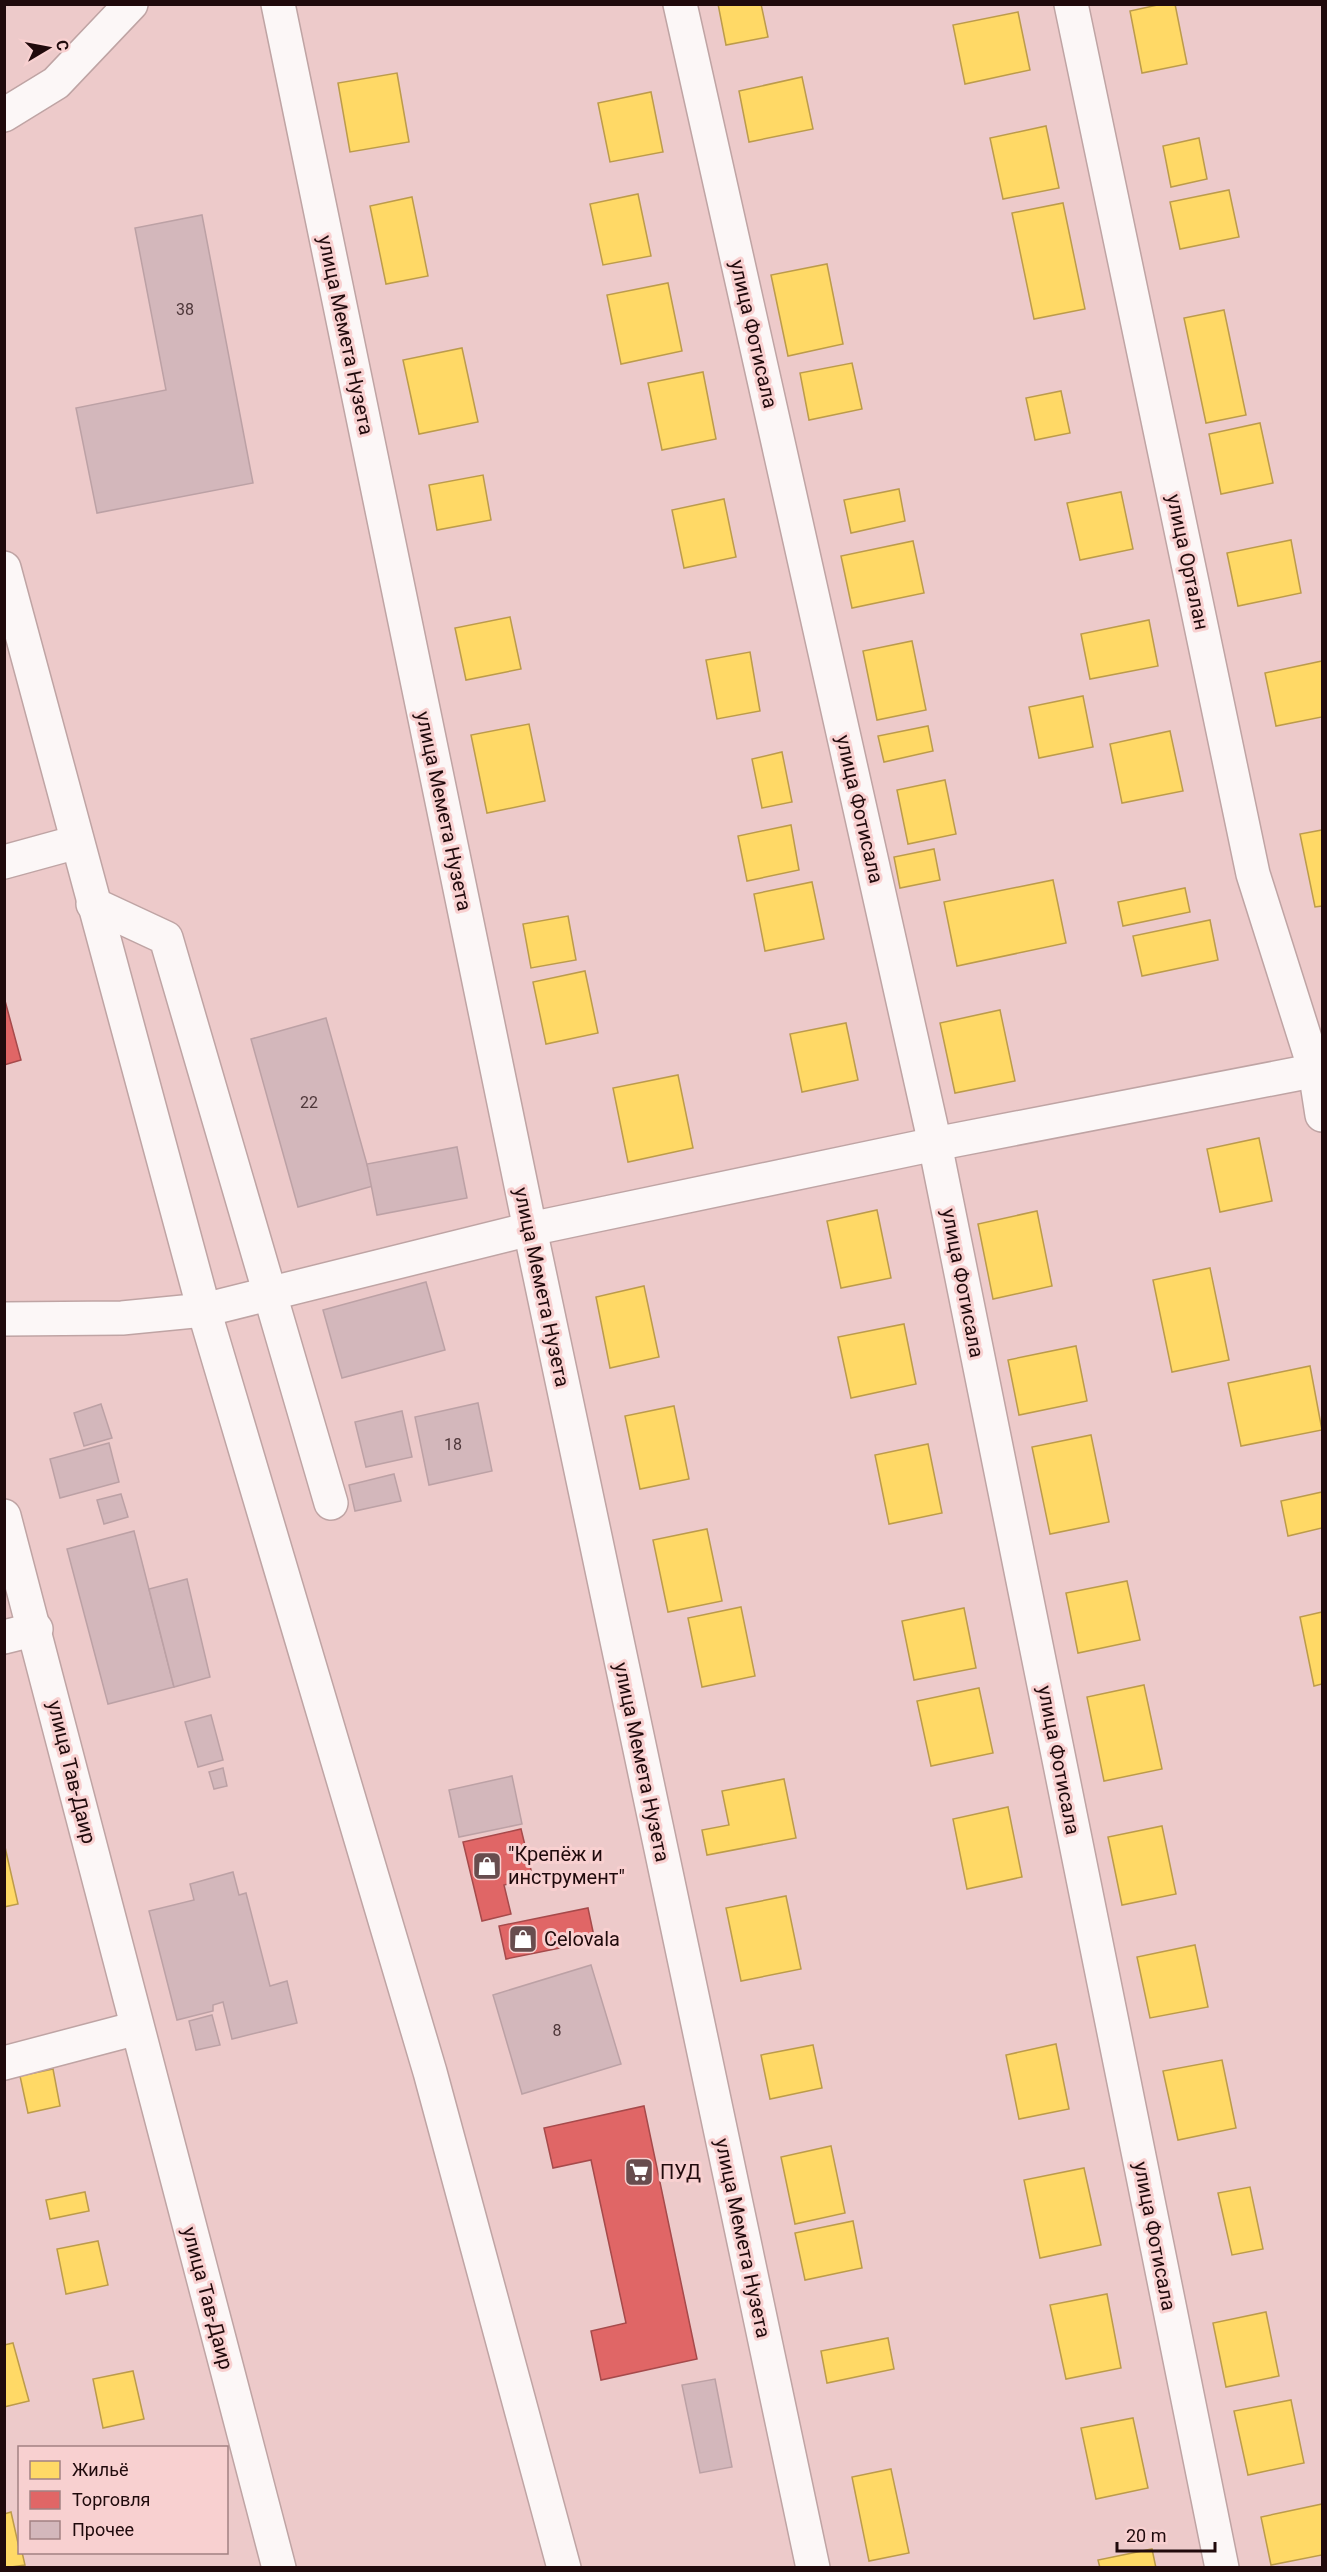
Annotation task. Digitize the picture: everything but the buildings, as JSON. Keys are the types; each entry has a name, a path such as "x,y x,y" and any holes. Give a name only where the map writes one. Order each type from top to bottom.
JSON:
{"street":[{"path":"4,115 56,83 131,4"},
{"name":"улица Мемета Нузета","path":"278,4 530,1229 813,2568"},
{"name":"улица Фотисала","path":"680,4 935,1144 1222,2568"},
{"name":"улица Орталан","path":"1071,4 1253,874 1318,1070 1323,1115"},
{"path":"4,568 76,843 204,1310 430,2072 564,2568"},
{"path":"4,862 76,843"},
{"path":"93,904 166,938 331,1503"},
{"path":"4,1319 122,1318 204,1310 530,1229 935,1144 1318,1070"},
{"name":"улица Тав-Даир","path":"4,1516 36,1629 137,2028 279,2568"},
{"path":"4,1637 36,1629"},
{"path":"4,2063 137,2028"}],"place":[{"name":"\"Крепёж и инструмент\"","path":"487,1866"},
{"name":"Celovala","path":"523,1939"},
{"name":"ПУД","path":"639,2172"}]}
